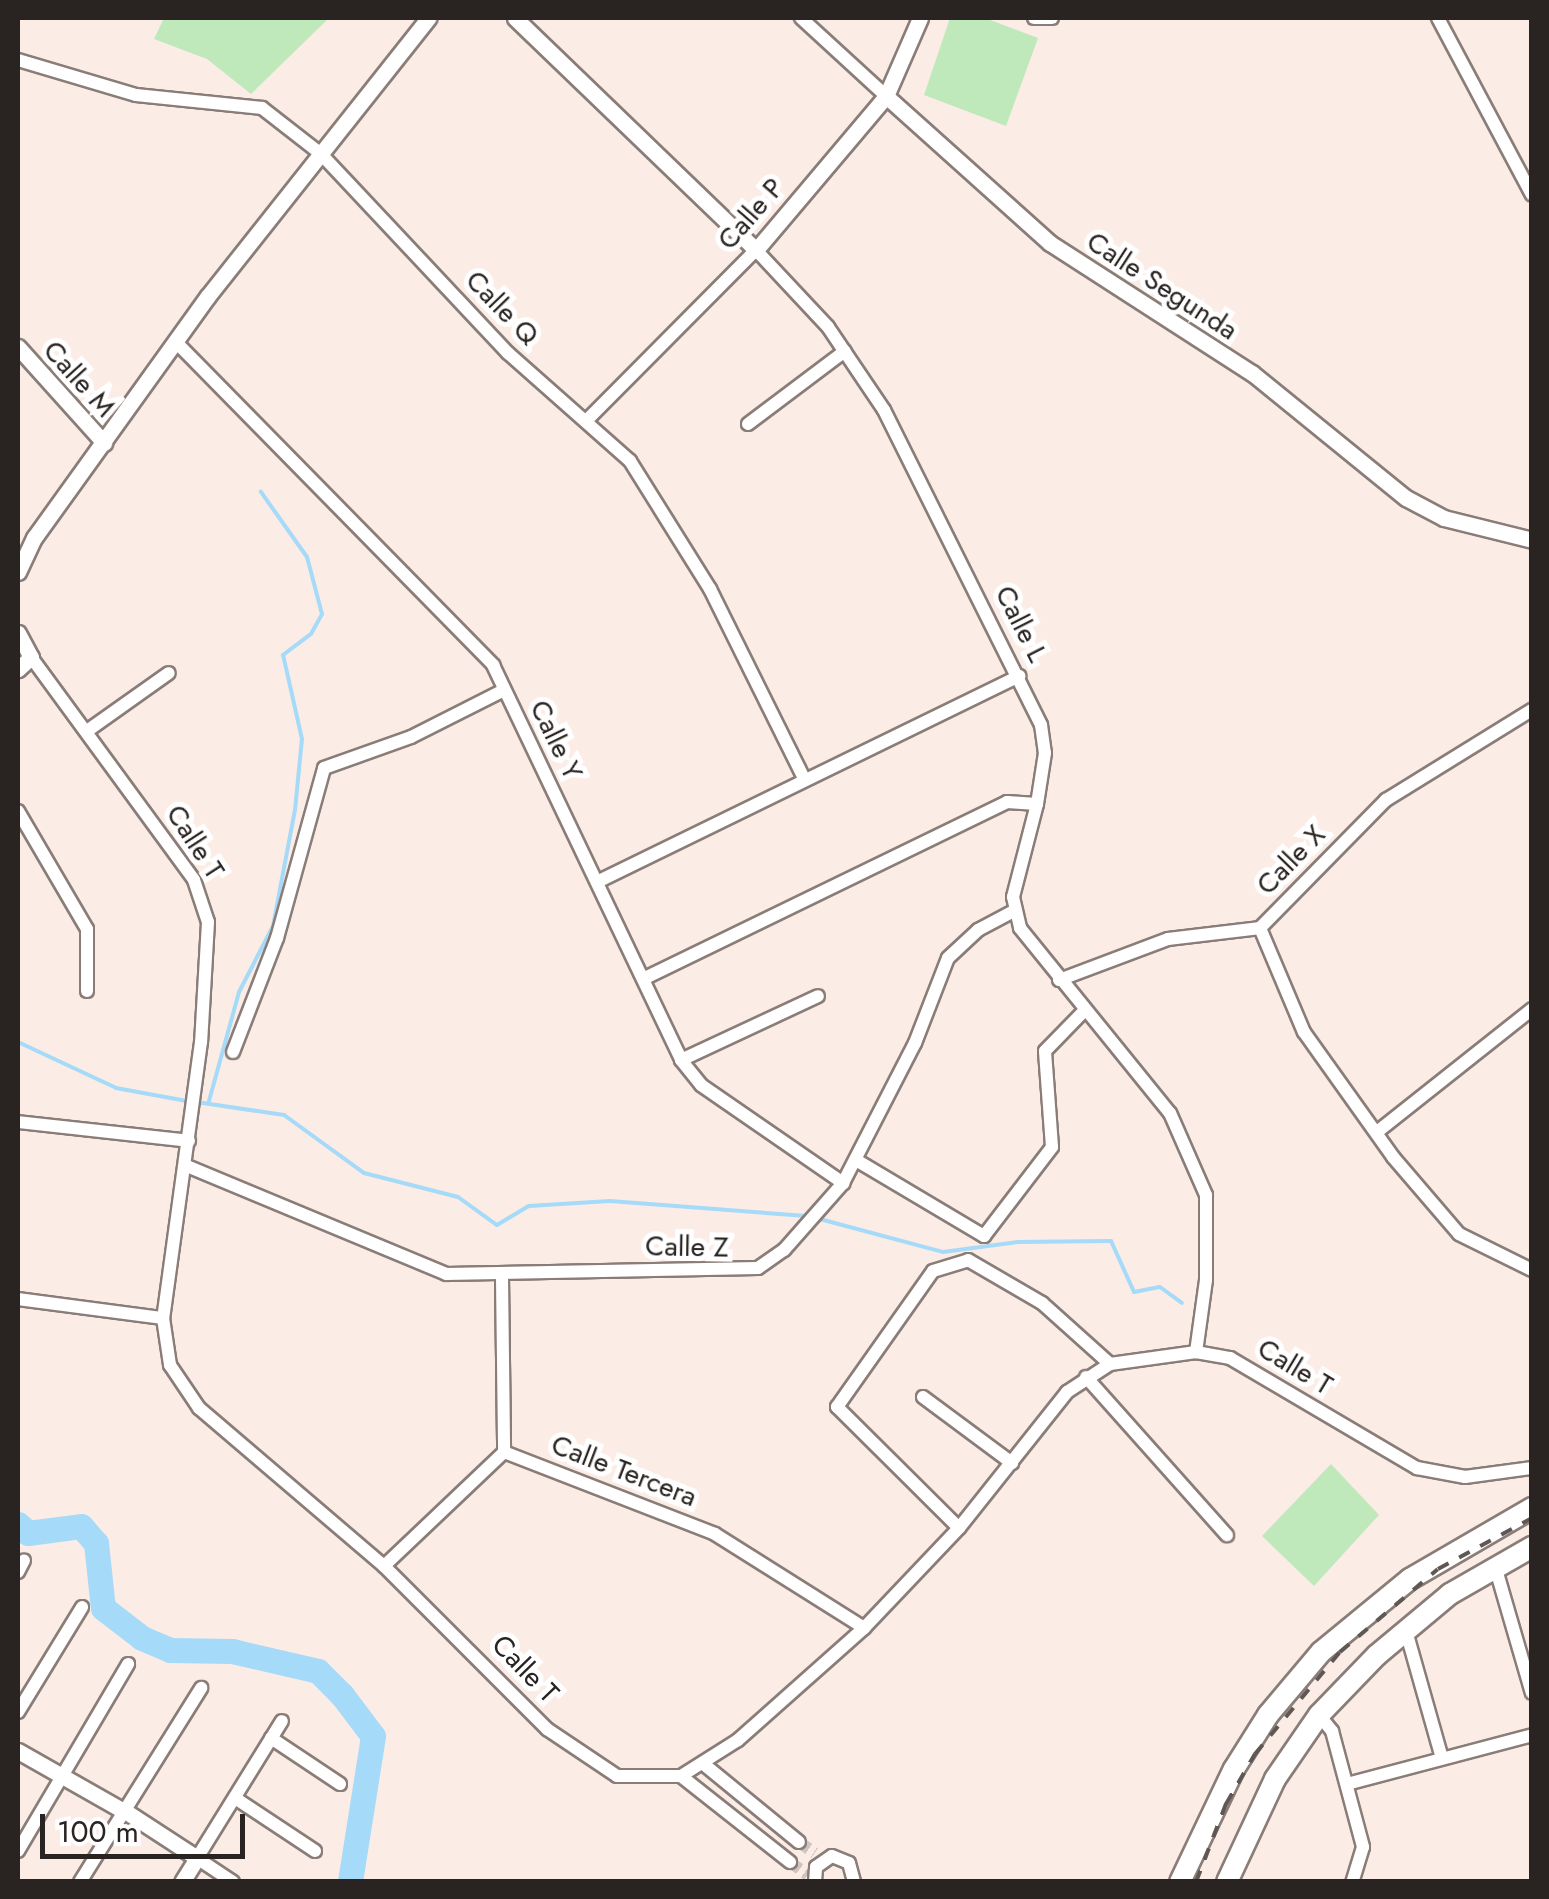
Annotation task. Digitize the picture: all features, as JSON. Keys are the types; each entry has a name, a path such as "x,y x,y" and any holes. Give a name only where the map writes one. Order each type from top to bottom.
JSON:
{"main road":[{"path":"1180,1882 1234,1769 1268,1714 1321,1652 1410,1579 1532,1508"},
{"path":"1228,1882 1274,1779 1319,1715 1406,1631 1495,1566 1532,1548"}],"street":[{"path":"18,572 34,538 176,342 428,18"},
{"name":"Calle L","path":"515,18 756,250 844,351 884,410 1020,676 1044,739 1037,804 1013,911"},
{"name":"Calle Segunda","path":"801,18 1050,243 1252,372 1406,498 1444,518 1532,540"},
{"name":"Calle P","path":"587,420 756,250 886,96 920,18"},
{"path":"1034,18 1052,18"},
{"path":"1438,18 1474,74 1532,194"},
{"name":"Calle Q","path":"18,60 136,95 262,108 321,154 508,353 630,461 710,590 804,778"},
{"name":"Calle Y","path":"176,342 493,665 681,1060 701,1085 843,1183"},
{"name":"Calle M","path":"18,347 104,444"},
{"path":"748,424 844,351"},
{"name":"Calle T","path":"18,632 203,900 210,934 196,1090 163,1318 170,1365 199,1408 384,1566 578,1753 617,1776 681,1776 706,1766 864,1628 959,1528 1086,1377 1110,1364 1196,1352 1257,1368 1417,1468 1465,1477 1532,1468"},
{"path":"18,669 32,656"},
{"path":"87,731 169,673"},
{"path":"598,882 804,778 1020,676"},
{"path":"233,1052 278,938 324,768 411,737 504,690"},
{"name":"Calle X","path":"1059,980 1168,939 1260,928 1386,800 1532,710"},
{"path":"645,978 1008,802 1037,804"},
{"path":"18,811 87,929 87,991"},
{"path":"1013,911 1059,980 1170,1114 1206,1195 1206,1280 1196,1352"},
{"name":"Calle Z","path":"186,1166 420,1265 502,1278 743,1272 784,1250 843,1183 916,1044 948,958 978,930 1013,911"},
{"path":"1260,928 1304,1032 1377,1132 1460,1234 1532,1270"},
{"path":"681,1060 818,996"},
{"path":"1377,1132 1532,1010"},
{"path":"856,1160 984,1236 1052,1146 1044,1051 1084,1012"},
{"path":"18,1122 188,1142"},
{"path":"959,1528 838,1407 933,1271 968,1260 1042,1303 1110,1364"},
{"path":"384,1566 504,1452 502,1278"},
{"path":"18,1299 163,1318"},
{"path":"1086,1377 1227,1535"},
{"path":"923,1397 1012,1463"},
{"name":"Calle Tercera","path":"504,1452 716,1534 864,1628"},
{"path":"1495,1566 1532,1692"},
{"path":"18,1712 82,1608"},
{"path":"1406,1631 1442,1758"},
{"path":"18,1851 128,1664"},
{"path":"80,1882 201,1688"},
{"path":"1319,1715 1332,1731 1363,1847 1352,1882"},
{"path":"182,1882 282,1721"},
{"path":"1347,1784 1532,1734"},
{"path":"271,1738 340,1784"},
{"path":"18,1751 125,1811 233,1882"},
{"path":"706,1766 799,1842"},
{"path":"681,1776 790,1862"},
{"path":"235,1798 315,1851"},
{"path":"732,1818 747,1800"},
{"path":"814,1853 849,1862 856,1880"},
{"path":"812,1879 820,1862 832,1856"}],"green space":[{"path":"164,18 329,18 251,94 207,59 154,39"},
{"path":"950,18 985,18 1038,38 1006,126 924,95"},
{"path":"1331,1464 1379,1515 1314,1586 1262,1536"}],"waterway":[{"path":"209,1101 239,992 273,926 295,810 302,739 283,655 311,634 322,614 307,557 261,492"},
{"path":"18,1042 116,1088 187,1101"},
{"path":"196,1102 284,1115 364,1173 458,1197 497,1225 529,1206 610,1201 806,1216"},
{"path":"816,1218 943,1252 1018,1242 1111,1241 1134,1292 1160,1287 1182,1303"},
{"path":"18,1524 28,1533 81,1526 96,1543 103,1608 142,1638 170,1650 232,1651 318,1671 342,1695 373,1736 350,1882"}],"tunnel":[{"path":"799,1842 815,1853"},
{"path":"790,1862 808,1875"}],"railway":[{"path":"1196,1882 1226,1804 1255,1754 1340,1652 1438,1569 1532,1518"}]}
